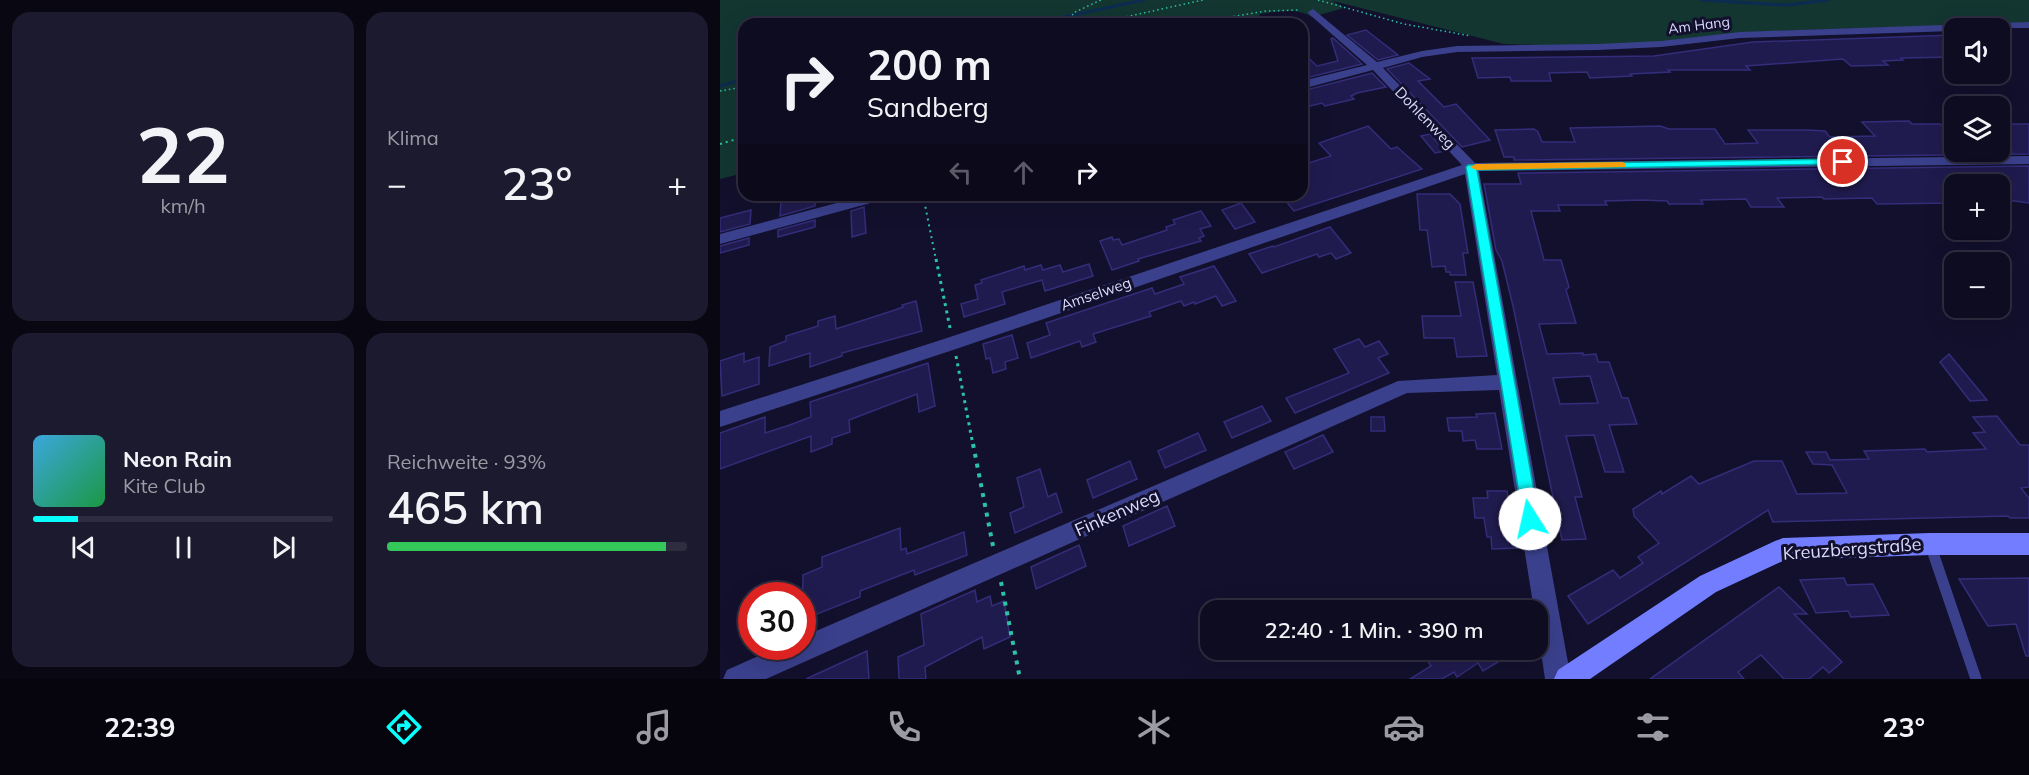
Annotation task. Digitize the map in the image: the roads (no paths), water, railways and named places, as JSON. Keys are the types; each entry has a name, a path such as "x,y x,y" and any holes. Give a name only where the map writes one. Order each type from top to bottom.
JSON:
{"street":[{"name":"Dohlenweg","path":"1313,12 1375,66 1471,167"},
{"name":"Am Hang","path":"1308,83 1438,51 1457,49 1599,47 1661,44 1740,35 2029,25"},
{"name":"Amselweg","path":"720,419 953,343 1471,167 2029,160"},
{"path":"1471,167 1558,679"},
{"path":"720,239 862,201"},
{"name":"Finkenweg","path":"736,679 1406,386 1507,382"},
{"name":"Kreuzbergstraße","path":"1567,679 1708,584 1783,549 1930,544 2026,547"}],"lane":[{"path":"1930,544 1976,679"}],"waterway":[{"path":"1058,18 1144,0"},
{"path":"1701,0 1786,5 1829,0"},
{"path":"720,86 738,81"}]}
